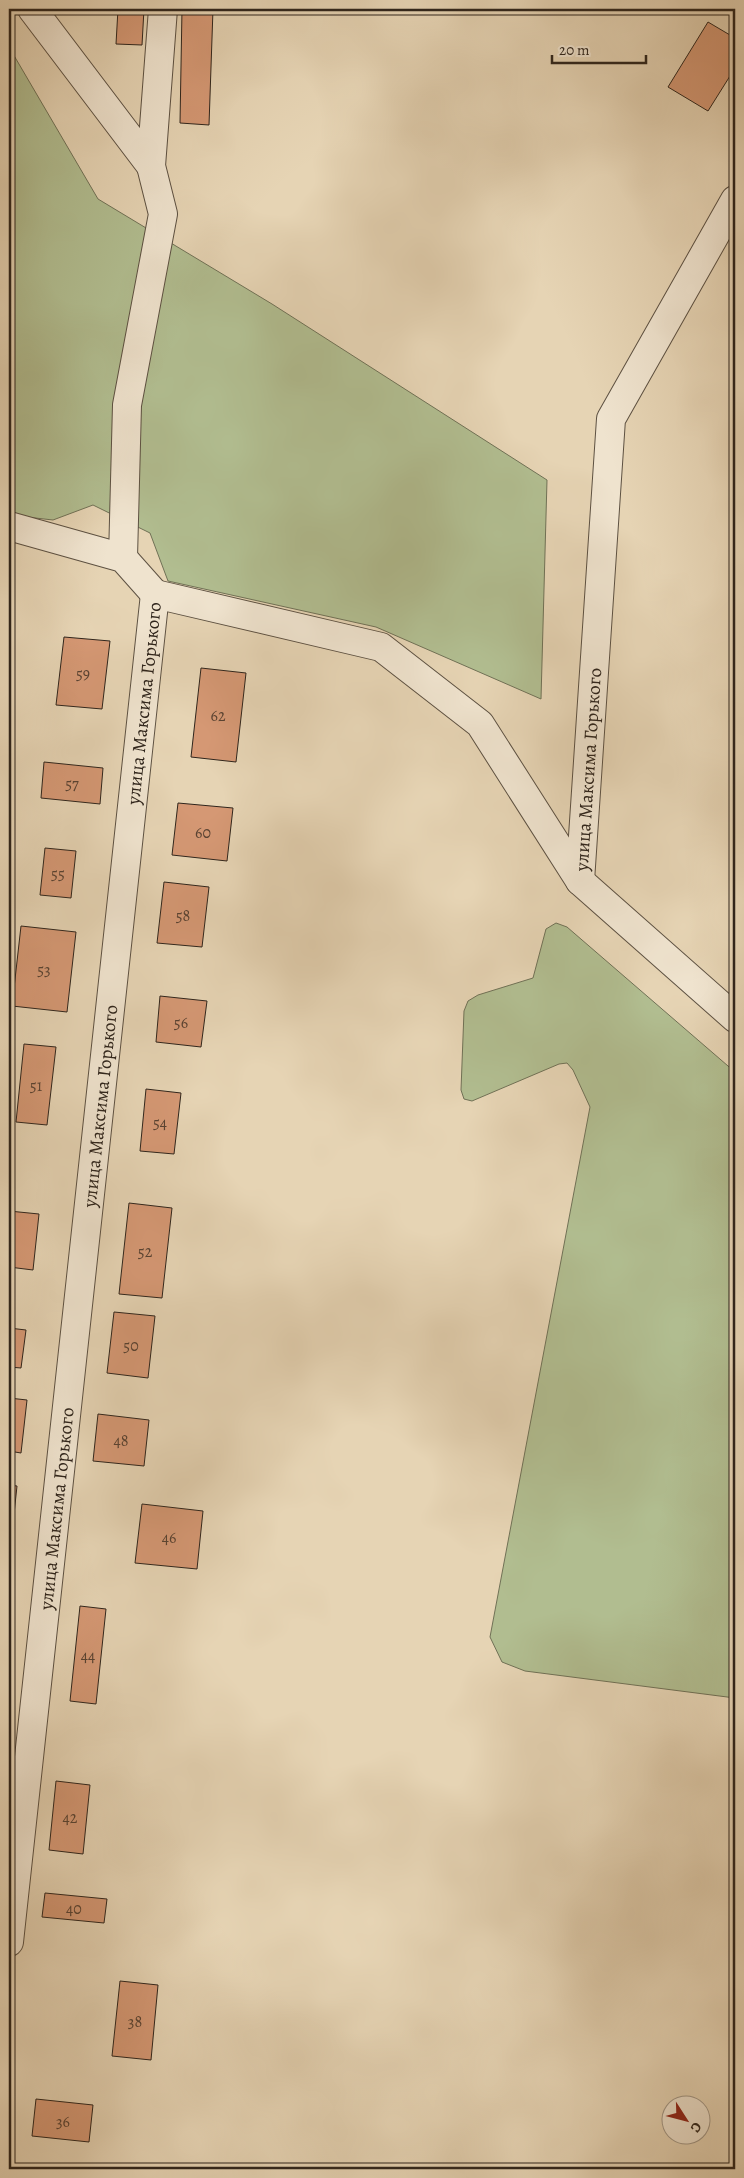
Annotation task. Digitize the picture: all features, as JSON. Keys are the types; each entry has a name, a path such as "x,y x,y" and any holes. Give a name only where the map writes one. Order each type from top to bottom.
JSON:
{"street":[{"path":"32,9 151,166"},
{"path":"122,558 127,405 164,214 151,166 163,9"},
{"name":"улица Максима Горького","path":"580,880 611,419 735,200"},
{"path":"9,526 122,558 155,594"},
{"name":"улица Максима Горького","path":"9,1942 155,594 381,647 480,724 580,880"},
{"path":"580,880 735,1018"}],"green space":[{"path":"9,47 98,199 272,304 547,480 541,699 376,627 168,581 150,533 93,505 53,520 9,515"},
{"path":"556,923 567,927 735,1072 735,1698 525,1671 502,1662 490,1637 590,1107 573,1070 567,1063 559,1064 472,1101 464,1099 461,1090 464,1011 468,1001 478,995 533,978 546,929"}],"building":[{"path":"118,9 144,9 142,45 116,44"},
{"path":"182,9 213,9 209,125 180,123"},
{"path":"708,22 735,38 735,68 708,111 668,87"},
{"path":"64,637 110,641 102,709 56,705"},
{"path":"201,668 246,673 236,762 191,757"},
{"path":"44,762 103,768 100,804 41,798"},
{"path":"178,803 233,808 227,861 172,855"},
{"path":"45,848 76,851 71,898 40,895"},
{"path":"164,882 209,887 202,947 157,943"},
{"path":"21,926 76,932 67,1012 12,1006"},
{"path":"160,996 207,1001 201,1047 156,1042"},
{"path":"24,1044 56,1047 47,1125 16,1122"},
{"path":"146,1089 181,1093 174,1154 140,1151"},
{"path":"129,1203 172,1208 162,1298 119,1294"},
{"path":"9,1211 39,1214 33,1270 9,1267"},
{"path":"114,1312 155,1316 148,1378 107,1373"},
{"path":"9,1328 26,1330 21,1368 9,1367"},
{"path":"9,1398 27,1400 21,1453 9,1451"},
{"path":"98,1414 149,1420 144,1466 93,1461"},
{"path":"9,1485 17,1486 11,1542 9,1542"},
{"path":"142,1504 203,1511 197,1569 135,1563"},
{"path":"80,1606 106,1609 96,1704 70,1701"},
{"path":"56,1781 90,1785 83,1854 49,1850"},
{"path":"45,1893 107,1899 104,1923 42,1917"},
{"path":"120,1981 158,1985 151,2060 112,2056"},
{"path":"36,2099 93,2105 89,2142 32,2136"}]}
